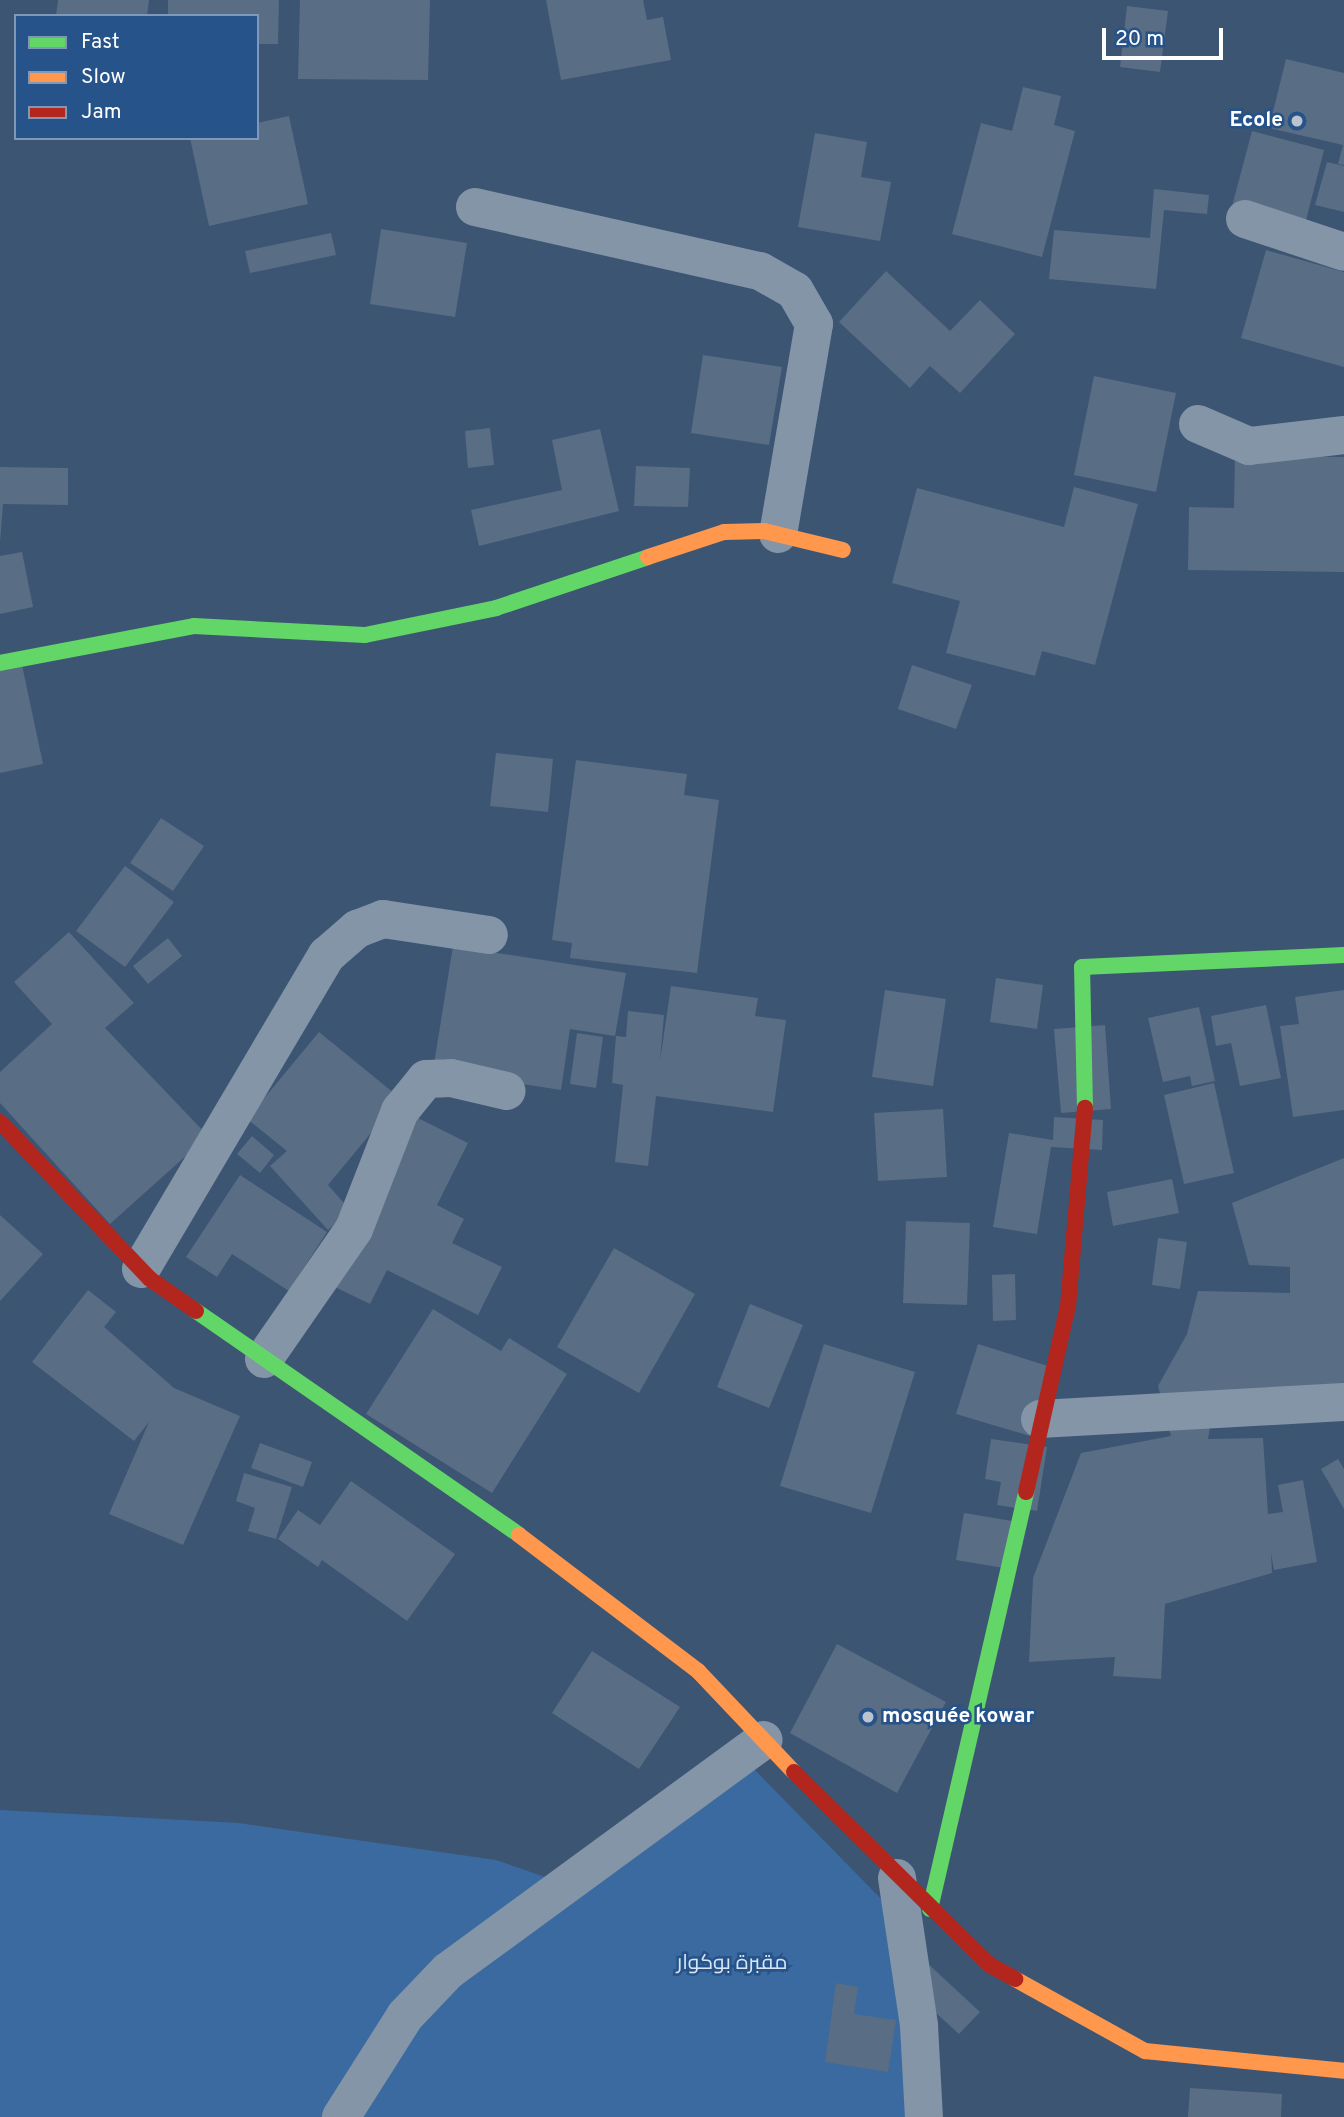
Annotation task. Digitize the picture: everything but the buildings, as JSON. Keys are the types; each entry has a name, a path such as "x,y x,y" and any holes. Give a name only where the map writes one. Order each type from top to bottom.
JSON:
{"street":[{"path":"475,207 760,271 795,291 814,324 778,534"},
{"path":"1245,219 1344,252"},
{"path":"1198,424 1249,446 1344,435"},
{"path":"0,663 194,626 365,635 496,608 724,532 778,534 843,550"},
{"path":"141,1269 327,956 357,929 383,919 489,935"},
{"path":"930,1909 1068,1306 1089,1066 1082,967 1344,955"},
{"path":"264,1359 354,1230 400,1111 426,1079 451,1078 507,1091"},
{"path":"0,1122 13,1154 141,1269 264,1359 537,1548 698,1671 897,1878 990,1965 1145,2050 1344,2071"},
{"path":"1040,1419 1344,1402"},
{"path":"341,2117 405,2016 447,1971 764,1740"},
{"path":"897,1878 919,2026 924,2117"}],"green space":[{"name":"مقبرة بوكوار","path":"747,1762 890,1908 919,2117 0,2117 0,1810 238,1823 496,1860 580,1889"}],"traffic: fast":[{"path":"0,663 194,626 365,635 496,608 648,557"},
{"path":"1085,1108 1082,967 1344,955"},
{"path":"196,1311 519,1535"},
{"path":"930,1909 1026,1492"}],"traffic: slow":[{"path":"648,557 724,532 764,531 843,550"},
{"path":"519,1535 698,1671 794,1772"},
{"path":"1015,1979 1145,2051 1344,2071"}],"traffic: jam":[{"path":"1026,1492 1068,1306 1085,1108"},
{"path":"0,1122 150,1279 196,1311"},
{"path":"794,1772 990,1965 1015,1979"}],"place":[{"name":"Ecole","path":"1297,121"},
{"name":"mosquée kowar","path":"868,1717"}]}
